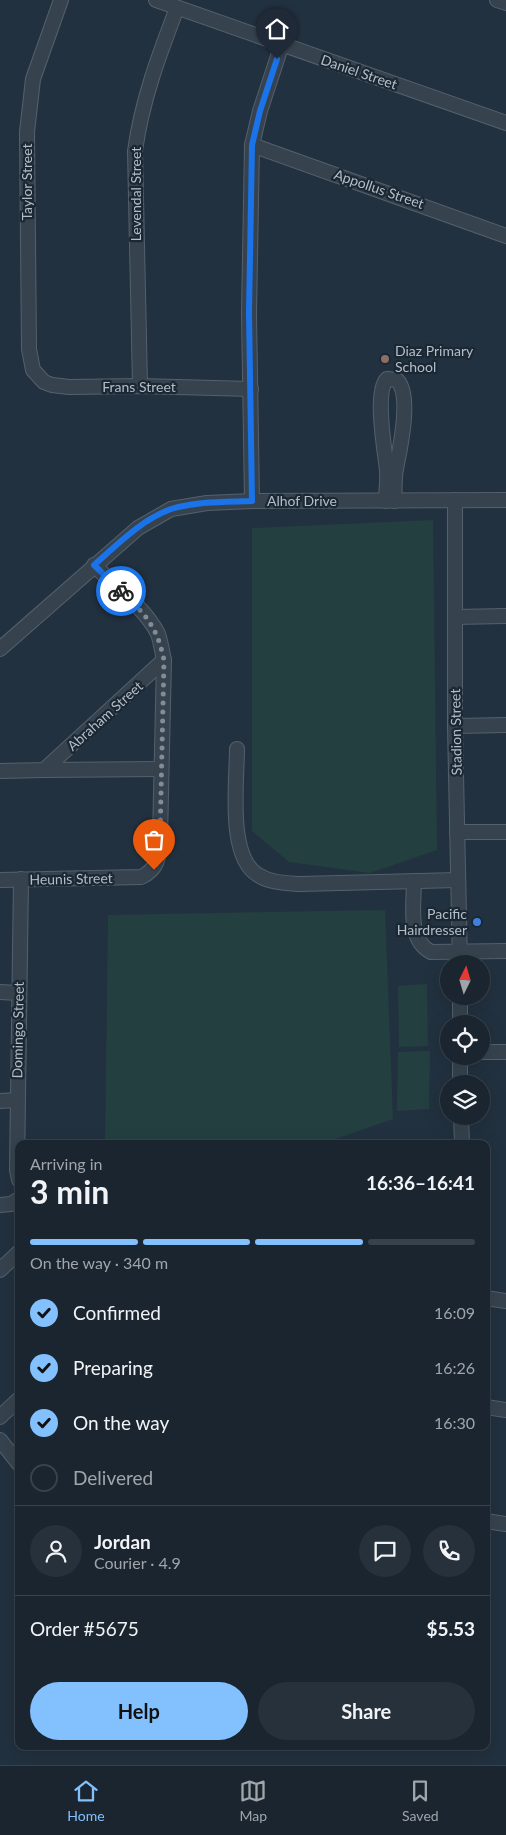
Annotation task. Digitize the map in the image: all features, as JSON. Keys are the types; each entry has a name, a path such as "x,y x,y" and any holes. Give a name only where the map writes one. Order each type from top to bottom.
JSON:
{"street":[{"name":"Taylor Street","path":"33,370 29,349 27,132 34,79 62,0"},
{"name":"Daniel Street","path":"156,0 506,123"},
{"path":"497,0 506,3"},
{"name":"Levendal Street","path":"140,386 135,151 146,90 177,8"},
{"path":"252,501 249,313 252,145 260,111 282,44"},
{"name":"Appollus Street","path":"252,145 506,236"},
{"name":"Frans Street","path":"33,370 44,382 69,387 140,386 251,389"},
{"path":"387,379 398,380 403,388 403,442 390,501 381,441 382,387 387,379"},
{"name":"Stadion Street","path":"456,500 455,617 460,955"},
{"name":"Alhof Drive","path":"0,649 138,528 171,509 207,503 252,501 506,500"},
{"path":"94,565 154,626 158,635 164,660 161,769"},
{"path":"455,617 506,616"},
{"name":"Abraham Street","path":"44,770 164,660"},
{"path":"456,726 506,725"},
{"path":"237,749 238,840 245,861 257,875 276,883 300,884 458,880"},
{"name":"Abraham Street","path":"0,771 161,769"},
{"name":"Heunis Street","path":"0,880 141,877 154,870 158,858 161,769"},
{"path":"457,832 506,832"},
{"name":"Domingo Street","path":"18,1140 18,992 21,880"},
{"path":"414,881 414,930 418,941 423,948 446,955"},
{"path":"480,955 506,951"},
{"path":"0,992 18,992"},
{"path":"490,1052 506,1052"},
{"path":"0,1101 17,1100"},
{"path":"461,1125 462,1140"},
{"path":"0,1204 11,1204 15,1202"},
{"path":"0,1270 15,1256"},
{"path":"490,1299 506,1301"},
{"path":"0,1417 15,1402"},
{"path":"490,1408 506,1410"},
{"path":"0,1440 15,1459"},
{"path":"490,1522 506,1524"}],"green space":[{"path":"433,520 437,850 370,873 289,862 252,831 252,528"},
{"path":"385,910 393,1119 333,1140 105,1140 108,915"},
{"path":"427,984 428,1046 399,1047 398,986"},
{"path":"430,1051 429,1109 397,1111 398,1052"}],"way so far":[{"path":"121,591 154,626 162,647 164,660 160,838 157,864 154,870"}],"place":[{"name":"Diaz Primary School","path":"385,359"},
{"name":"Pacific Hairdresser","path":"477,922"}],"route":[{"path":"121,591 94,565 138,528 158,515 183,506 252,501 249,313 249,205 252,145 260,111 277,59"}]}
